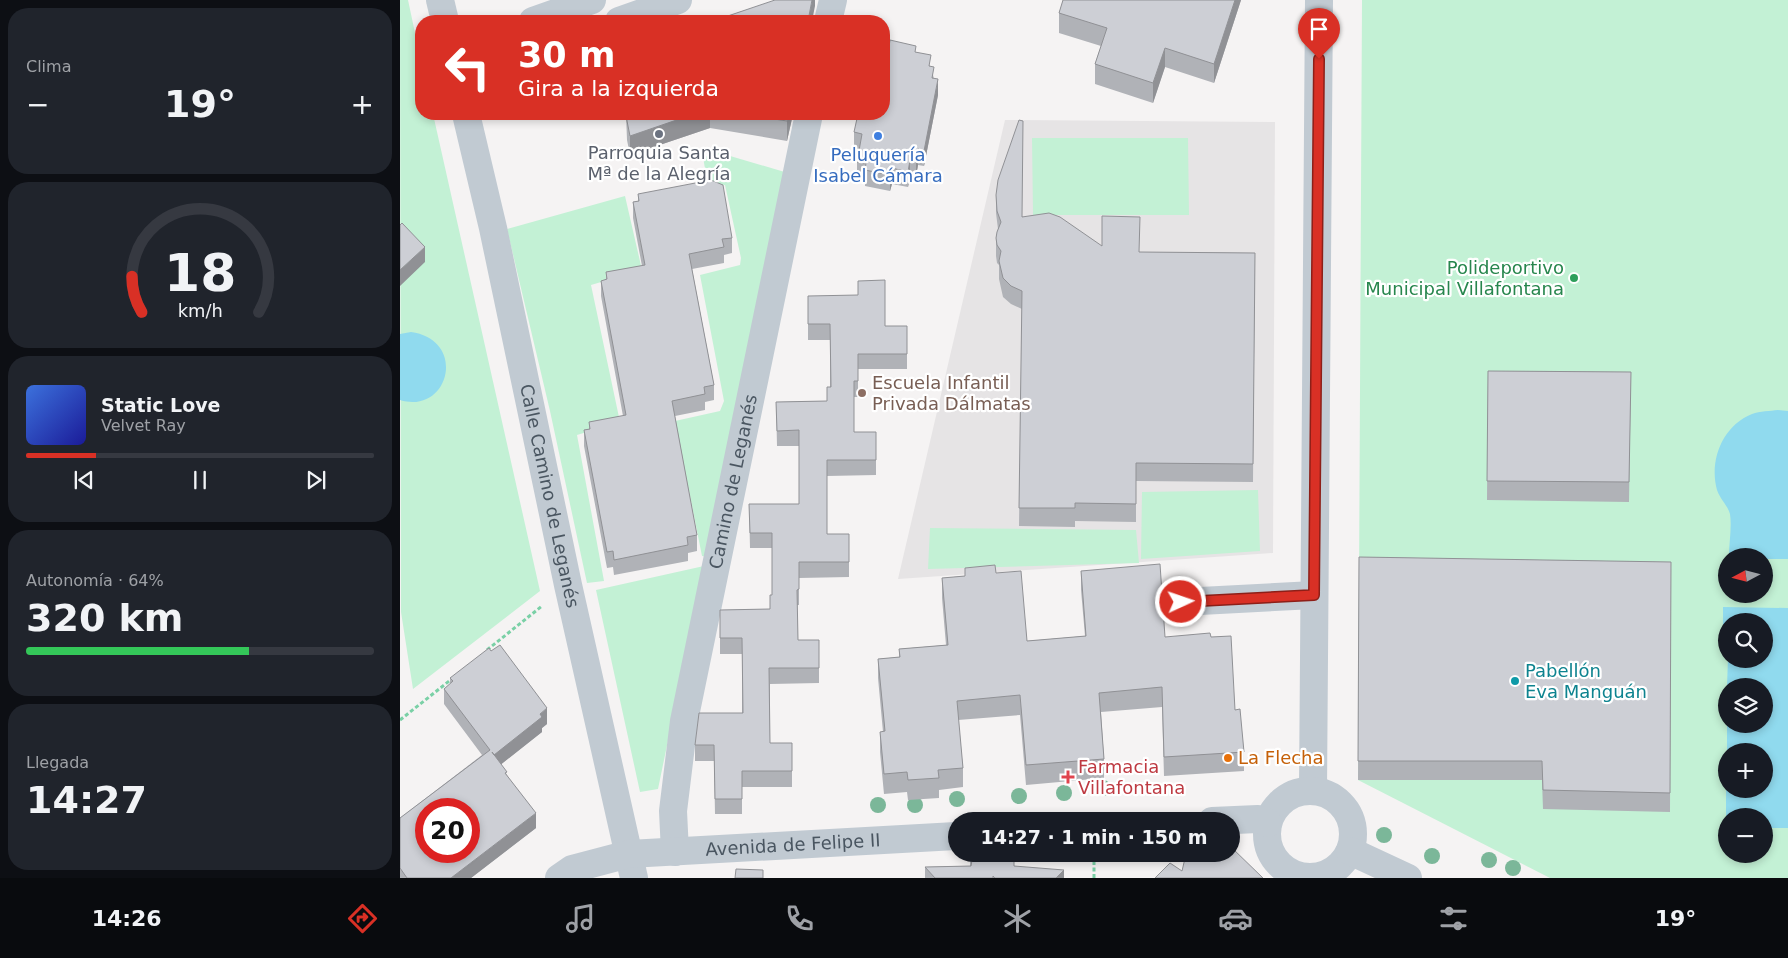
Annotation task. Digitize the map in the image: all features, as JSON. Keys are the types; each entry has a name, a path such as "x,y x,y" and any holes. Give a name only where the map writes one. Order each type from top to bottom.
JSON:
{"street":[{"path":"440,0 444,15"},
{"path":"550,15 592,0"},
{"path":"636,15 678,0"},
{"path":"829,15 833,0"},
{"path":"1313,790 1319,0"},
{"name":"Calle Camino de Leganés","path":"467,120 493,228 568,585 632,866"},
{"name":"Camino de Leganés","path":"676,852 673,811 684,721 808,120"},
{"path":"1181,602 1314,595"},
{"path":"1313,790 1332,797 1347,811 1353,831 1350,851 1341,864 1328,873 1313,877 1297,874 1283,867 1272,854 1267,839 1268,823 1274,809 1285,798 1298,792 1313,790"},
{"path":"1240,820 1258,819 1268,823"},
{"name":"Avenida de Felipe II","path":"559,878 572,869 632,866 676,852 948,836"},
{"path":"1350,851 1408,878"}],"path":[{"path":"484,653 568,585"},
{"path":"400,720 453,677"},
{"path":"1094,862 1094,878"}],"shaded area":[{"path":"1005,120 1275,122 1273,553 898,579"}],"green space":[{"path":"400,0 408,0 415,33 415,120 434,120 540,591 413,689 401,612"},
{"name":"Polideportivo Municipal Villafontana","path":"1362,0 1788,0 1788,878 1550,878 1358,780"},
{"path":"1032,138 1188,138 1189,215 1033,215"},
{"path":"720,153 788,173 709,557 702,556 675,421 720,411 724,401 700,275 740,265 741,258 725,185 708,186 703,157"},
{"path":"625,196 642,270 591,285 620,422 577,435 604,581 587,583 550,411 507,229"},
{"path":"1258,490 1260,551 1141,559 1142,492"},
{"path":"930,528 1136,530 1139,563 928,569"},
{"path":"704,566 658,789 640,792 596,590"}],"water":[{"path":"411,332 429,338 440,348 445,361 445,375 440,387 430,397 417,402 400,400 400,334"},
{"path":"1788,411 1788,559 1773,559 1773,548 1730,548 1730,514 1718,493 1715,479 1717,456 1726,436 1742,420 1752,414"},
{"path":"1723,607 1788,608 1788,828 1773,828 1773,808 1726,808 1726,798 1773,798 1773,743 1727,743 1727,733 1773,733 1773,678 1727,678 1728,668 1773,668 1773,613 1723,613"}],"building":[{"path":"775,0 812,0 809,15 731,15"},
{"path":"1063,0 1235,0 1214,64 1165,48 1153,83 1095,64 1107,28 1059,13"},
{"path":"890,40 916,46 915,52 931,55 929,66 934,67 932,78 938,79 924,151 918,149 916,162 910,160 908,172 892,168 890,175 865,170 866,163 857,162 862,134 854,132 857,120 890,120"},
{"path":"627,120 677,120 630,136"},
{"path":"1019,120 1023,121 1022,217 1049,213 1060,217 1102,246 1102,216 1140,217 1139,252 1255,253 1253,464 1136,463 1136,504 1075,503 1075,508 1019,508 1022,291 1011,286 1003,278 999,261 1001,251 997,245 996,238 1001,222 997,211 996,195 998,180"},
{"path":"711,180 723,185 732,238 722,239 724,247 689,254 714,385 704,387 705,394 672,401 697,535 687,537 688,545 614,560 613,551 607,552 584,430 590,429 589,422 626,415 601,281 607,279 606,272 645,265 633,202 639,201 638,194"},
{"path":"402,223 425,247 400,270 400,225"},
{"path":"885,280 885,326 907,326 907,354 858,354 858,381 854,381 854,432 876,432 876,460 827,460 827,534 849,534 849,562 799,562 799,589 797,590 798,640 819,640 819,668 769,668 770,743 792,743 792,771 742,771 742,799 715,799 714,745 695,745 699,713 743,713 742,638 720,638 720,610 770,609 770,595 772,595 772,533 750,533 749,504 799,504 799,430 777,431 776,402 827,401 827,387 831,387 830,324 808,324 808,296 858,295 858,281"},
{"path":"1488,371 1631,372 1629,482 1487,481"},
{"name":"Pabellón Eva Manguán","path":"1359,557 1671,562 1670,793 1543,790 1542,761 1358,761"},
{"path":"1160,564 1165,637 1210,633 1211,637 1231,636 1235,710 1240,709 1244,752 1164,757 1162,687 1099,693 1104,759 1026,765 1020,695 957,701 963,768 938,770 939,778 908,780 907,772 884,774 880,732 885,731 878,659 900,657 899,649 948,645 942,578 965,576 965,568 995,565 996,573 1021,571 1027,641 1086,636 1081,571"},
{"path":"500,645 547,708 540,714 542,717 494,755 507,772 505,773 536,813 480,856 480,798 426,798 490,750 444,689 453,681 450,678 489,648 491,651"},
{"path":"415,807 415,863 471,863 451,878 407,878 400,868 400,818"},
{"path":"1240,856 1263,878 1155,878 1170,863 1182,871 1184,862 1240,862"},
{"path":"972,862 1014,862 1014,866 1064,870 1056,878 995,878 993,876 993,878 935,878 925,867 971,866"},
{"path":"736,869 763,870 763,878 735,878"}],"place":[{"name":"Parroquia Santa Mª de la Alegría","path":"659,134"},
{"name":"Peluquería Isabel Cámara","path":"878,136"},
{"name":"Polideportivo Municipal Villafontana","path":"1574,278"},
{"name":"Escuela Infantil Privada Dálmatas","path":"862,393"},
{"name":"Pabellón Eva Manguán","path":"1515,681"},
{"name":"La Flecha","path":"1228,758"},
{"name":"Farmacia Villafontana","path":"1068,777"}],"route":[{"path":"1181,602 1314,595 1319,59"}]}
